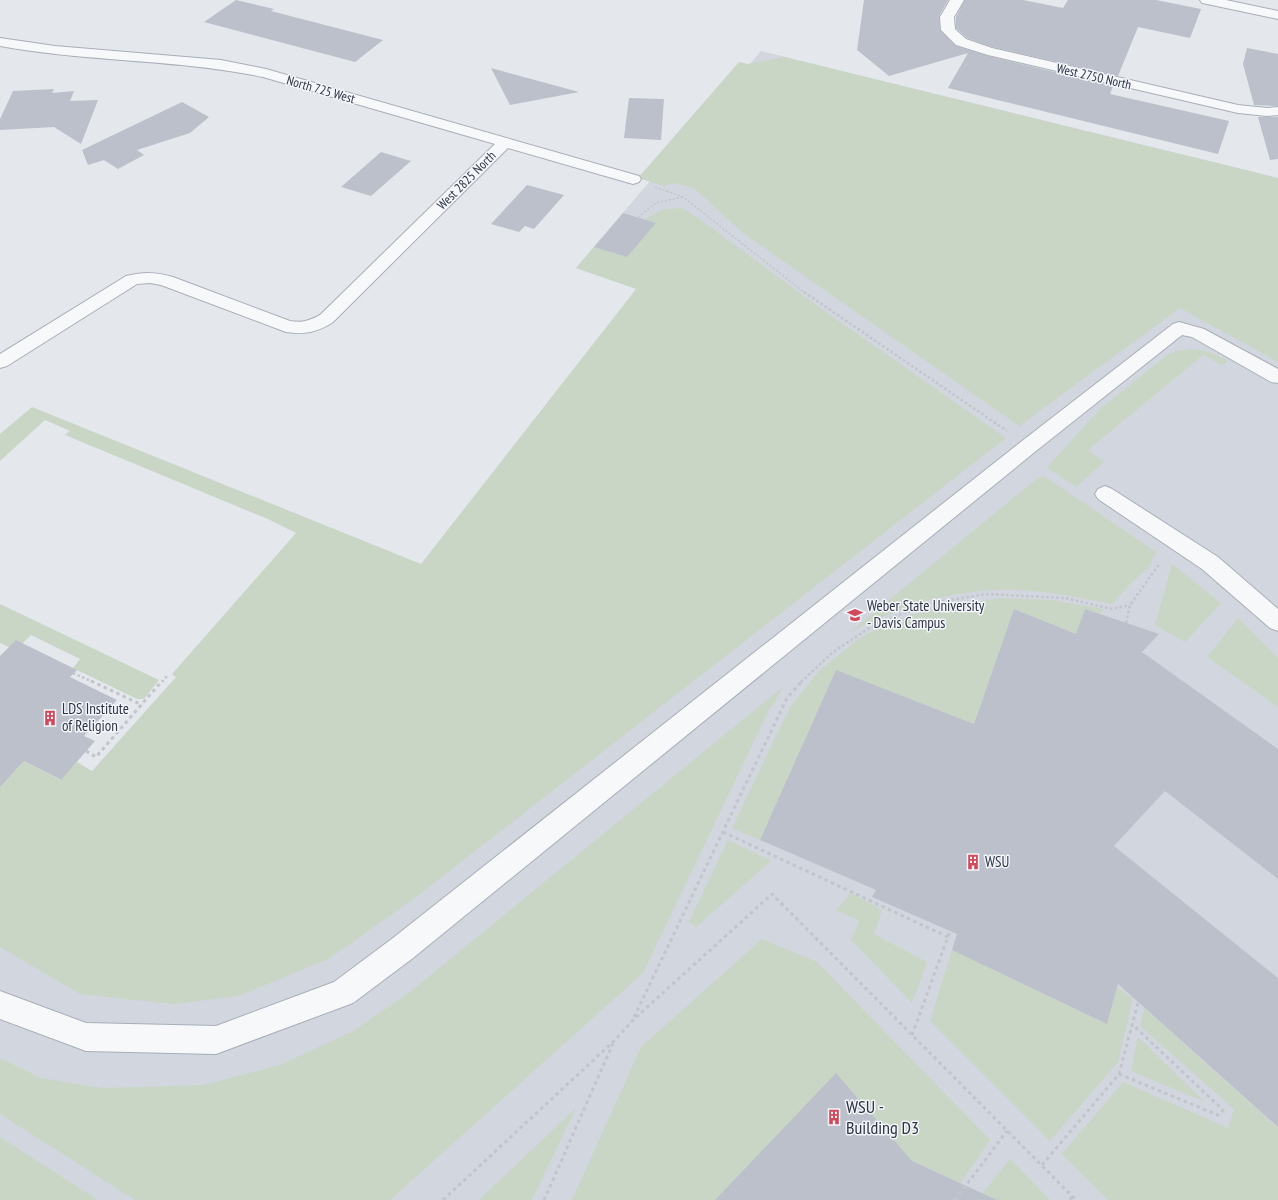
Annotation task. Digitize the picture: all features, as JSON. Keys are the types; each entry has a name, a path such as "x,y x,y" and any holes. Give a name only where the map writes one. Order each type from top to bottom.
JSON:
{"street":[{"name":"West 2750 North","path":"957,0 947,17 948,30 961,42 988,51 1238,109 1267,112 1278,111"},
{"path":"1207,0 1278,15"},
{"name":"North 725 West","path":"0,42 34,49 222,64 266,73 633,179"},
{"name":"West 2825 North","path":"0,362 132,280 143,277 156,277 286,326 300,329 314,327 326,319 505,142"},
{"path":"0,1005 86,1037 216,1040 343,993 433,924 1029,446 1179,328 1198,333 1278,377"},
{"path":"1105,494 1210,563 1278,622"}],"path":[{"path":"633,179 682,197 798,288 1029,446"},
{"path":"638,217 656,203 682,197"},
{"path":"1126,623 1130,605 1161,562"},
{"path":"633,1020 786,698 834,652 877,623 932,603 986,594 1065,598 1112,608 1130,605"},
{"path":"73,673 142,705"},
{"path":"86,751 96,757 167,676"},
{"path":"722,832 948,937"},
{"path":"443,1200 615,1040 633,1020 772,894 1076,1200"},
{"path":"912,1035 950,931"},
{"path":"1042,1165 1119,1074 1138,1003"},
{"path":"1119,1074 1218,1115 1223,1110 1132,1024"},
{"path":"544,1200 615,1040"},
{"path":"955,1200 1007,1130"},
{"path":"1070,1200 1072,1196"}],"shaded area":[{"name":"Weber State University - Davis Campus","path":"761,51 1278,178 1278,1200 0,1200 0,840 187,944 671,300 576,268"}],"green space":[{"path":"784,57 1278,178 1278,362 1180,308 1019,426 743,233 694,188 675,183 664,186 638,178 739,62 748,64"},
{"path":"682,208 701,220 813,303 1006,438 416,897 330,958 239,996 173,1004 80,994 0,947 0,776 8,767 15,771 24,761 60,780 77,762 92,771 176,677 172,674 296,533 270,520 65,435 70,431 45,420 0,461 0,434 32,407 421,564 636,289 576,268 594,247 627,257 656,223 645,219 664,209"},
{"path":"1193,349 1202,350 1227,360 1226,363 1221,365 1203,355 1088,450 1104,462 1076,487 1048,468 1049,465 1100,409 1167,355 1177,351"},
{"path":"1044,476 1156,552 1149,567 1133,581 1112,604 1073,596 1033,591 1008,590 961,593 917,604 894,612 850,632 1039,477"},
{"path":"1172,564 1221,603 1185,642 1155,625"},
{"path":"1003,598 1051,600 1103,609 1100,614 1085,609 1076,634 1014,609 974,724 836,671 760,840 732,828 790,707 819,671 860,638 882,626 917,613 942,606"},
{"path":"0,604 159,680 144,699 137,699 73,668 80,659 31,635 23,643 9,647 0,643"},
{"path":"1238,618 1278,658 1278,707 1207,657"},
{"path":"784,686 768,712 643,973 390,1200 135,1200 0,1114 0,1058 41,1078 103,1088 203,1085 280,1065 353,1031 410,992"},
{"path":"728,840 771,861 696,927 689,922"},
{"path":"851,893 882,910 874,934 927,962 912,1003 851,940 859,921 836,910"},
{"path":"762,939 817,962 990,1140 961,1183 912,1161 836,1074 715,1200 572,1200 641,1047"},
{"path":"952,950 1107,1024 1117,987 1133,999 1118,1062 1050,1141 930,1021"},
{"path":"1144,1008 1278,1128 1278,1200 1108,1200 1062,1154 1123,1082 1228,1128 1234,1109 1140,1026"},
{"path":"1138,1037 1205,1102 1131,1071"},
{"path":"576,1108 532,1200 479,1200"},
{"path":"0,1137 98,1200 0,1200"},
{"path":"1010,1159 1050,1200 977,1200"}],"building":[{"path":"236,0 274,9 271,11 383,40 355,62 204,22"},
{"path":"864,0 948,0 939,16 940,30 956,46 988,56 1113,86 1110,94 1229,121 1218,154 948,88 968,53 889,76 857,50"},
{"path":"965,0 1023,0 1063,8 1068,0 1156,0 1201,9 1190,38 1138,27 1118,76 992,47 967,38 956,28 956,17"},
{"path":"1247,48 1278,54 1278,106 1254,105 1243,64"},
{"path":"491,68 579,92 510,105"},
{"path":"54,89 52,93 74,91 70,101 98,100 81,144 54,127 0,130 0,119 13,91"},
{"path":"629,98 664,99 661,140 624,138"},
{"path":"182,102 209,117 190,133 137,150 144,155 118,169 104,160 88,165 82,150"},
{"path":"1258,117 1278,117 1278,159 1270,160"},
{"path":"381,152 411,161 371,196 341,187"},
{"path":"527,185 564,195 534,229 525,226 519,232 491,224"},
{"path":"623,213 656,223 627,257 594,247"},
{"name":"WSU","path":"1014,609 1076,634 1085,609 1159,634 1142,652 1278,749 1278,879 1165,791 1114,846 1278,978 1278,1127 1118,984 1107,1024 952,950 957,934 872,897 876,890 760,840 836,670 974,724"},
{"name":"LDS Institute of Religion","path":"16,640 77,670 70,677 117,700 84,736 95,741 61,780 24,761 0,787 0,656"},
{"name":"WSU - Building D3","path":"836,1073 912,1161 997,1200 715,1200"}],"place":[{"name":"Weber State University - Davis Campus","path":"855,615"},
{"name":"LDS Institute of Religion","path":"50,718"},
{"name":"WSU","path":"973,862"},
{"name":"WSU - Building D3","path":"834,1117"}]}
